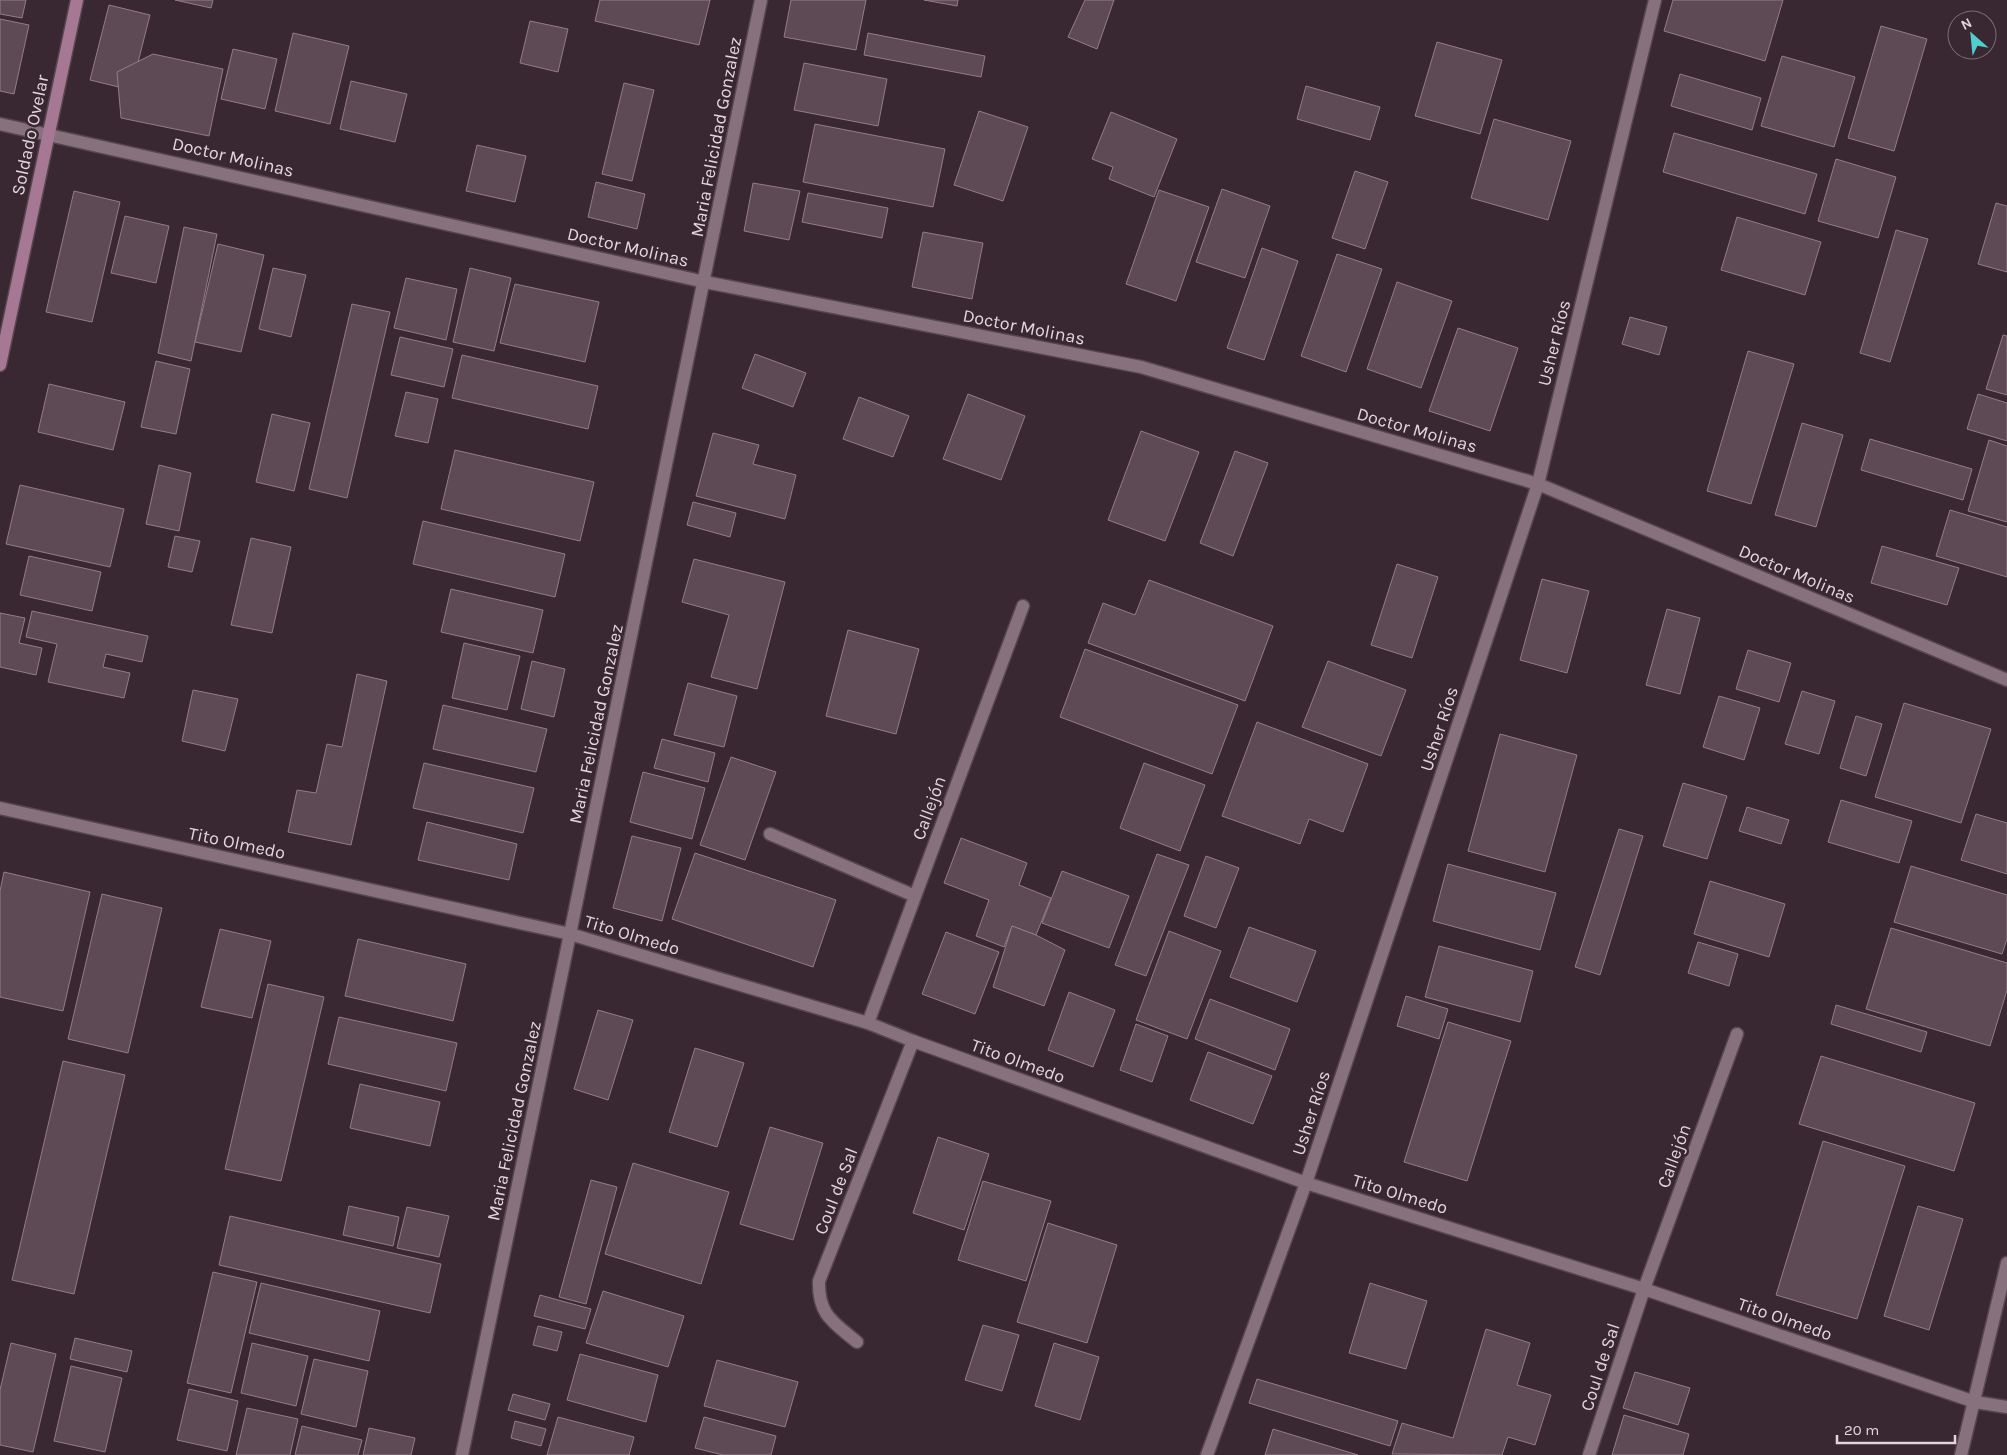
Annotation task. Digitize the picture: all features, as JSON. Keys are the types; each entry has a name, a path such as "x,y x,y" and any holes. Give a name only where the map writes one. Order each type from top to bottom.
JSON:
{"main road":[{"name":"Soldado Ovelar","path":"0,365 77,0"}],"street":[{"name":"Maria Felicidad Gonzalez","path":"462,1455 705,282 761,0"},
{"name":"Usher Ríos","path":"1207,1455 1306,1183 1538,484 1655,0"},
{"name":"Doctor Molinas","path":"0,124 705,282 1141,367 1538,484 2007,680"},
{"name":"Callejón","path":"868,1023 1023,606"},
{"name":"Tito Olmedo","path":"0,808 570,934 868,1023 1306,1183 1644,1289 1975,1402 2007,1407"},
{"path":"770,834 915,896"},
{"name":"Callejón","path":"1644,1289 1737,1034"},
{"name":"Coul de Sal","path":"857,1342 827,1316 818,1296 819,1280 913,1041"},
{"path":"1961,1455 2007,1263"},
{"name":"Coul de Sal","path":"1589,1455 1644,1289"}],"building":[{"path":"0,0 26,0 22,18 0,14"},
{"path":"175,0 213,0 211,8"},
{"path":"600,0 710,0 699,45 595,21"},
{"path":"791,0 866,0 856,50 784,37"},
{"path":"924,0 958,0 957,6"},
{"path":"1085,0 1114,0 1097,49 1068,37"},
{"path":"1673,0 1783,0 1765,61 1664,31"},
{"path":"109,5 150,15 131,90 90,80"},
{"path":"0,19 29,25 14,94 0,91"},
{"path":"530,21 568,29 558,72 520,63"},
{"path":"1881,26 1927,39 1894,151 1848,138"},
{"path":"293,33 349,46 330,124 275,111"},
{"path":"868,33 985,56 981,77 864,55"},
{"path":"1437,42 1502,60 1480,134 1415,116"},
{"path":"233,49 277,59 265,109 221,99"},
{"path":"153,54 223,69 209,136 121,118 117,72"},
{"path":"1782,56 1855,77 1834,147 1761,126"},
{"path":"804,63 887,79 878,126 794,110"},
{"path":"1680,74 1761,98 1752,130 1671,106"},
{"path":"351,81 407,94 395,142 340,129"},
{"path":"624,83 654,90 632,181 602,174"},
{"path":"1306,86 1380,107 1370,140 1297,119"},
{"path":"979,111 1028,127 1003,201 954,185"},
{"path":"1111,112 1177,139 1154,197 1109,179 1113,167 1092,159"},
{"path":"1494,119 1571,141 1548,220 1471,198"},
{"path":"815,124 945,149 933,207 803,182"},
{"path":"1674,133 1817,174 1805,214 1663,172"},
{"path":"477,145 526,156 515,202 466,191"},
{"path":"1836,159 1896,177 1878,238 1818,221"},
{"path":"1355,171 1388,182 1365,249 1332,238"},
{"path":"596,182 645,194 637,229 588,217"},
{"path":"753,183 800,191 789,240 744,231"},
{"path":"1222,189 1270,206 1245,278 1196,262"},
{"path":"1159,190 1209,207 1176,301 1126,284"},
{"path":"74,191 120,202 92,322 46,312"},
{"path":"808,193 888,208 882,238 802,222"},
{"path":"1996,203 2007,206 2007,272 1978,264"},
{"path":"125,216 169,226 156,283 111,273"},
{"path":"1737,217 1821,242 1805,295 1721,270"},
{"path":"184,227 217,234 191,361 158,353"},
{"path":"1896,230 1928,239 1890,362 1860,353"},
{"path":"923,232 983,243 972,299 912,287"},
{"path":"218,244 264,255 241,352 195,342"},
{"path":"1262,248 1298,261 1264,360 1227,348"},
{"path":"1337,254 1382,269 1346,372 1301,356"},
{"path":"273,268 306,275 291,337 259,329"},
{"path":"470,268 511,278 494,351 453,342"},
{"path":"406,278 457,289 446,340 394,328"},
{"path":"1397,282 1452,301 1421,388 1367,369"},
{"path":"515,284 599,302 585,362 500,343"},
{"path":"352,304 390,312 347,498 309,489"},
{"path":"1630,317 1667,327 1659,355 1622,344"},
{"path":"1458,328 1518,348 1490,431 1429,411"},
{"path":"2003,335 2007,336 2007,395 1986,389"},
{"path":"400,337 453,349 444,387 391,375"},
{"path":"1748,351 1794,364 1751,504 1707,491"},
{"path":"755,354 806,373 793,407 742,388"},
{"path":"462,355 598,386 588,429 452,398"},
{"path":"156,361 190,369 176,434 141,427"},
{"path":"49,384 125,402 113,450 38,432"},
{"path":"406,392 438,399 428,443 395,436"},
{"path":"968,394 1025,416 1001,480 943,459"},
{"path":"1978,394 2007,403 2007,441 1967,429"},
{"path":"859,397 909,416 893,457 843,439"},
{"path":"272,414 310,423 294,491 256,482"},
{"path":"1802,423 1843,435 1816,527 1775,515"},
{"path":"1141,431 1199,452 1165,541 1108,520"},
{"path":"713,433 759,445 753,464 796,475 785,519 696,496"},
{"path":"1870,439 1972,469 1963,500 1861,470"},
{"path":"1989,440 2007,446 2007,522 1968,511"},
{"path":"455,450 594,482 580,541 441,509"},
{"path":"1235,451 1268,463 1233,556 1200,543"},
{"path":"159,465 191,473 179,531 146,524"},
{"path":"20,485 124,509 110,567 6,544"},
{"path":"693,502 736,513 730,537 687,525"},
{"path":"1950,510 2007,527 2007,577 1936,556"},
{"path":"423,521 565,554 555,597 413,564"},
{"path":"175,536 200,541 192,572 168,567"},
{"path":"251,538 291,547 272,633 231,625"},
{"path":"1882,546 1959,568 1947,605 1871,583"},
{"path":"29,556 101,572 92,611 20,595"},
{"path":"694,559 785,582 757,689 711,677 729,615 682,602"},
{"path":"1397,564 1438,577 1412,658 1371,645"},
{"path":"1542,579 1589,591 1567,673 1520,660"},
{"path":"1149,580 1273,626 1245,701 1088,643 1103,603 1135,615"},
{"path":"451,589 543,610 533,653 441,632"},
{"path":"1667,609 1700,618 1680,694 1646,685"},
{"path":"32,611 148,636 142,662 106,654 103,667 130,673 124,698 48,682 57,644 26,637"},
{"path":"0,613 25,618 19,643 42,648 36,675 0,667"},
{"path":"848,630 919,649 896,734 826,716"},
{"path":"464,643 520,656 507,710 452,698"},
{"path":"1085,649 1238,705 1212,774 1060,717"},
{"path":"1748,650 1791,663 1779,702 1736,689"},
{"path":"532,661 565,669 554,717 521,709"},
{"path":"1328,661 1406,690 1381,756 1302,727"},
{"path":"357,674 387,681 351,845 288,832 297,790 316,793 327,744 342,747"},
{"path":"688,683 737,696 724,747 674,735"},
{"path":"193,690 238,699 225,751 182,741"},
{"path":"1802,691 1835,701 1819,754 1785,744"},
{"path":"1719,696 1760,708 1744,760 1703,747"},
{"path":"1904,703 1991,729 1961,823 1875,797"},
{"path":"443,705 547,729 536,772 433,749"},
{"path":"1856,716 1882,724 1866,776 1840,768"},
{"path":"1257,722 1368,764 1343,832 1309,819 1300,844 1222,816"},
{"path":"1500,734 1577,755 1545,872 1468,851"},
{"path":"662,739 715,753 708,782 654,768"},
{"path":"731,757 776,772 745,860 700,845"},
{"path":"424,763 534,788 523,833 413,808"},
{"path":"1144,763 1205,785 1180,851 1120,828"},
{"path":"643,772 705,788 692,839 630,822"},
{"path":"1683,783 1727,796 1707,859 1663,846"},
{"path":"1841,800 1912,821 1899,863 1828,842"},
{"path":"1747,807 1789,820 1781,844 1739,831"},
{"path":"1976,814 2007,823 2007,874 1961,860"},
{"path":"427,822 517,844 509,880 418,860"},
{"path":"1619,829 1643,836 1600,975 1575,967"},
{"path":"632,836 681,848 662,921 613,908"},
{"path":"961,838 1027,863 1019,885 1051,898 1036,935 1012,926 1004,947 976,936 989,900 944,883"},
{"path":"695,853 836,900 813,967 672,919"},
{"path":"1157,854 1189,865 1146,976 1115,965"},
{"path":"1206,856 1239,868 1216,928 1184,916"},
{"path":"1448,864 1556,893 1540,950 1433,921"},
{"path":"1911,866 2007,895 2007,939 2002,954 1894,922"},
{"path":"1062,871 1129,896 1109,948 1042,923"},
{"path":"4,872 90,892 63,1011 0,997 0,891"},
{"path":"1710,881 1785,904 1769,957 1694,934"},
{"path":"102,894 162,908 128,1053 68,1039"},
{"path":"1012,926 1036,935 1065,950 1044,1006 993,987"},
{"path":"1249,927 1316,951 1297,1002 1230,977"},
{"path":"1891,928 2007,963 2007,990 1990,1046 1866,1009"},
{"path":"220,929 271,941 252,1018 201,1007"},
{"path":"1169,931 1221,951 1187,1039 1136,1020"},
{"path":"946,932 999,952 975,1014 922,994"},
{"path":"358,939 466,964 453,1021 345,996"},
{"path":"1698,942 1738,954 1729,986 1688,973"},
{"path":"1439,946 1533,971 1520,1022 1425,997"},
{"path":"268,984 324,997 281,1181 225,1169"},
{"path":"1069,992 1115,1010 1093,1067 1048,1050"},
{"path":"1406,996 1448,1009 1439,1039 1397,1026"},
{"path":"1210,999 1290,1029 1275,1070 1195,1039"},
{"path":"1836,1005 1927,1032 1921,1052 1831,1024"},
{"path":"598,1010 633,1020 608,1100 574,1089"},
{"path":"339,1017 457,1043 446,1091 328,1064"},
{"path":"1448,1022 1511,1041 1467,1181 1404,1162"},
{"path":"1136,1024 1168,1036 1152,1082 1120,1070"},
{"path":"695,1048 744,1063 717,1147 669,1132"},
{"path":"1208,1052 1272,1076 1253,1124 1190,1100"},
{"path":"1821,1056 1975,1103 1954,1171 1799,1124"},
{"path":"63,1061 125,1075 74,1294 12,1280"},
{"path":"360,1084 440,1102 430,1146 350,1128"},
{"path":"770,1127 823,1143 793,1240 740,1224"},
{"path":"938,1137 989,1154 964,1230 913,1213"},
{"path":"1823,1141 1905,1166 1857,1319 1776,1295"},
{"path":"633,1163 729,1192 701,1284 605,1254"},
{"path":"591,1180 617,1187 586,1304 559,1297"},
{"path":"983,1181 1051,1201 1026,1281 958,1260"},
{"path":"349,1206 399,1217 393,1246 343,1235"},
{"path":"1918,1206 1963,1219 1929,1330 1884,1316"},
{"path":"407,1207 449,1216 439,1257 397,1248"},
{"path":"230,1216 441,1264 430,1313 219,1265"},
{"path":"1048,1223 1117,1245 1087,1343 1017,1322"},
{"path":"213,1272 257,1282 231,1393 187,1383"},
{"path":"261,1283 380,1311 369,1361 249,1333"},
{"path":"1370,1283 1427,1301 1406,1369 1349,1353"},
{"path":"603,1291 684,1316 668,1367 586,1343"},
{"path":"540,1295 591,1309 585,1329 534,1316"},
{"path":"983,1325 1019,1335 1002,1391 965,1380"},
{"path":"538,1326 562,1332 557,1351 533,1345"},
{"path":"1486,1329 1530,1343 1517,1385 1551,1395 1535,1445 1508,1437 1502,1455 1392,1454 1402,1423 1453,1438"},
{"path":"75,1338 132,1351 127,1372 70,1359"},
{"path":"11,1343 56,1354 33,1452 0,1445 0,1390"},
{"path":"252,1343 308,1356 296,1406 241,1393"},
{"path":"1054,1343 1099,1357 1080,1420 1035,1406"},
{"path":"580,1354 658,1375 646,1422 567,1400"},
{"path":"314,1359 368,1371 356,1427 301,1414"},
{"path":"717,1360 798,1382 785,1427 704,1406"},
{"path":"71,1366 122,1378 105,1452 54,1441"},
{"path":"1635,1372 1690,1388 1678,1425 1623,1408"},
{"path":"1257,1379 1398,1421 1390,1446 1249,1403"},
{"path":"189,1389 238,1401 227,1451 177,1440"},
{"path":"513,1394 550,1404 545,1420 508,1410"},
{"path":"247,1408 298,1419 290,1455 236,1455"},
{"path":"1624,1415 1689,1434 1683,1455 1612,1455"},
{"path":"558,1417 634,1437 629,1455 547,1455"},
{"path":"704,1417 776,1436 771,1455 723,1455 695,1448"},
{"path":"515,1421 546,1429 541,1446 511,1438"},
{"path":"302,1426 362,1440 358,1455 295,1455"},
{"path":"369,1428 415,1438 411,1455 363,1455"},
{"path":"1273,1429 1358,1455 1265,1455"}]}
